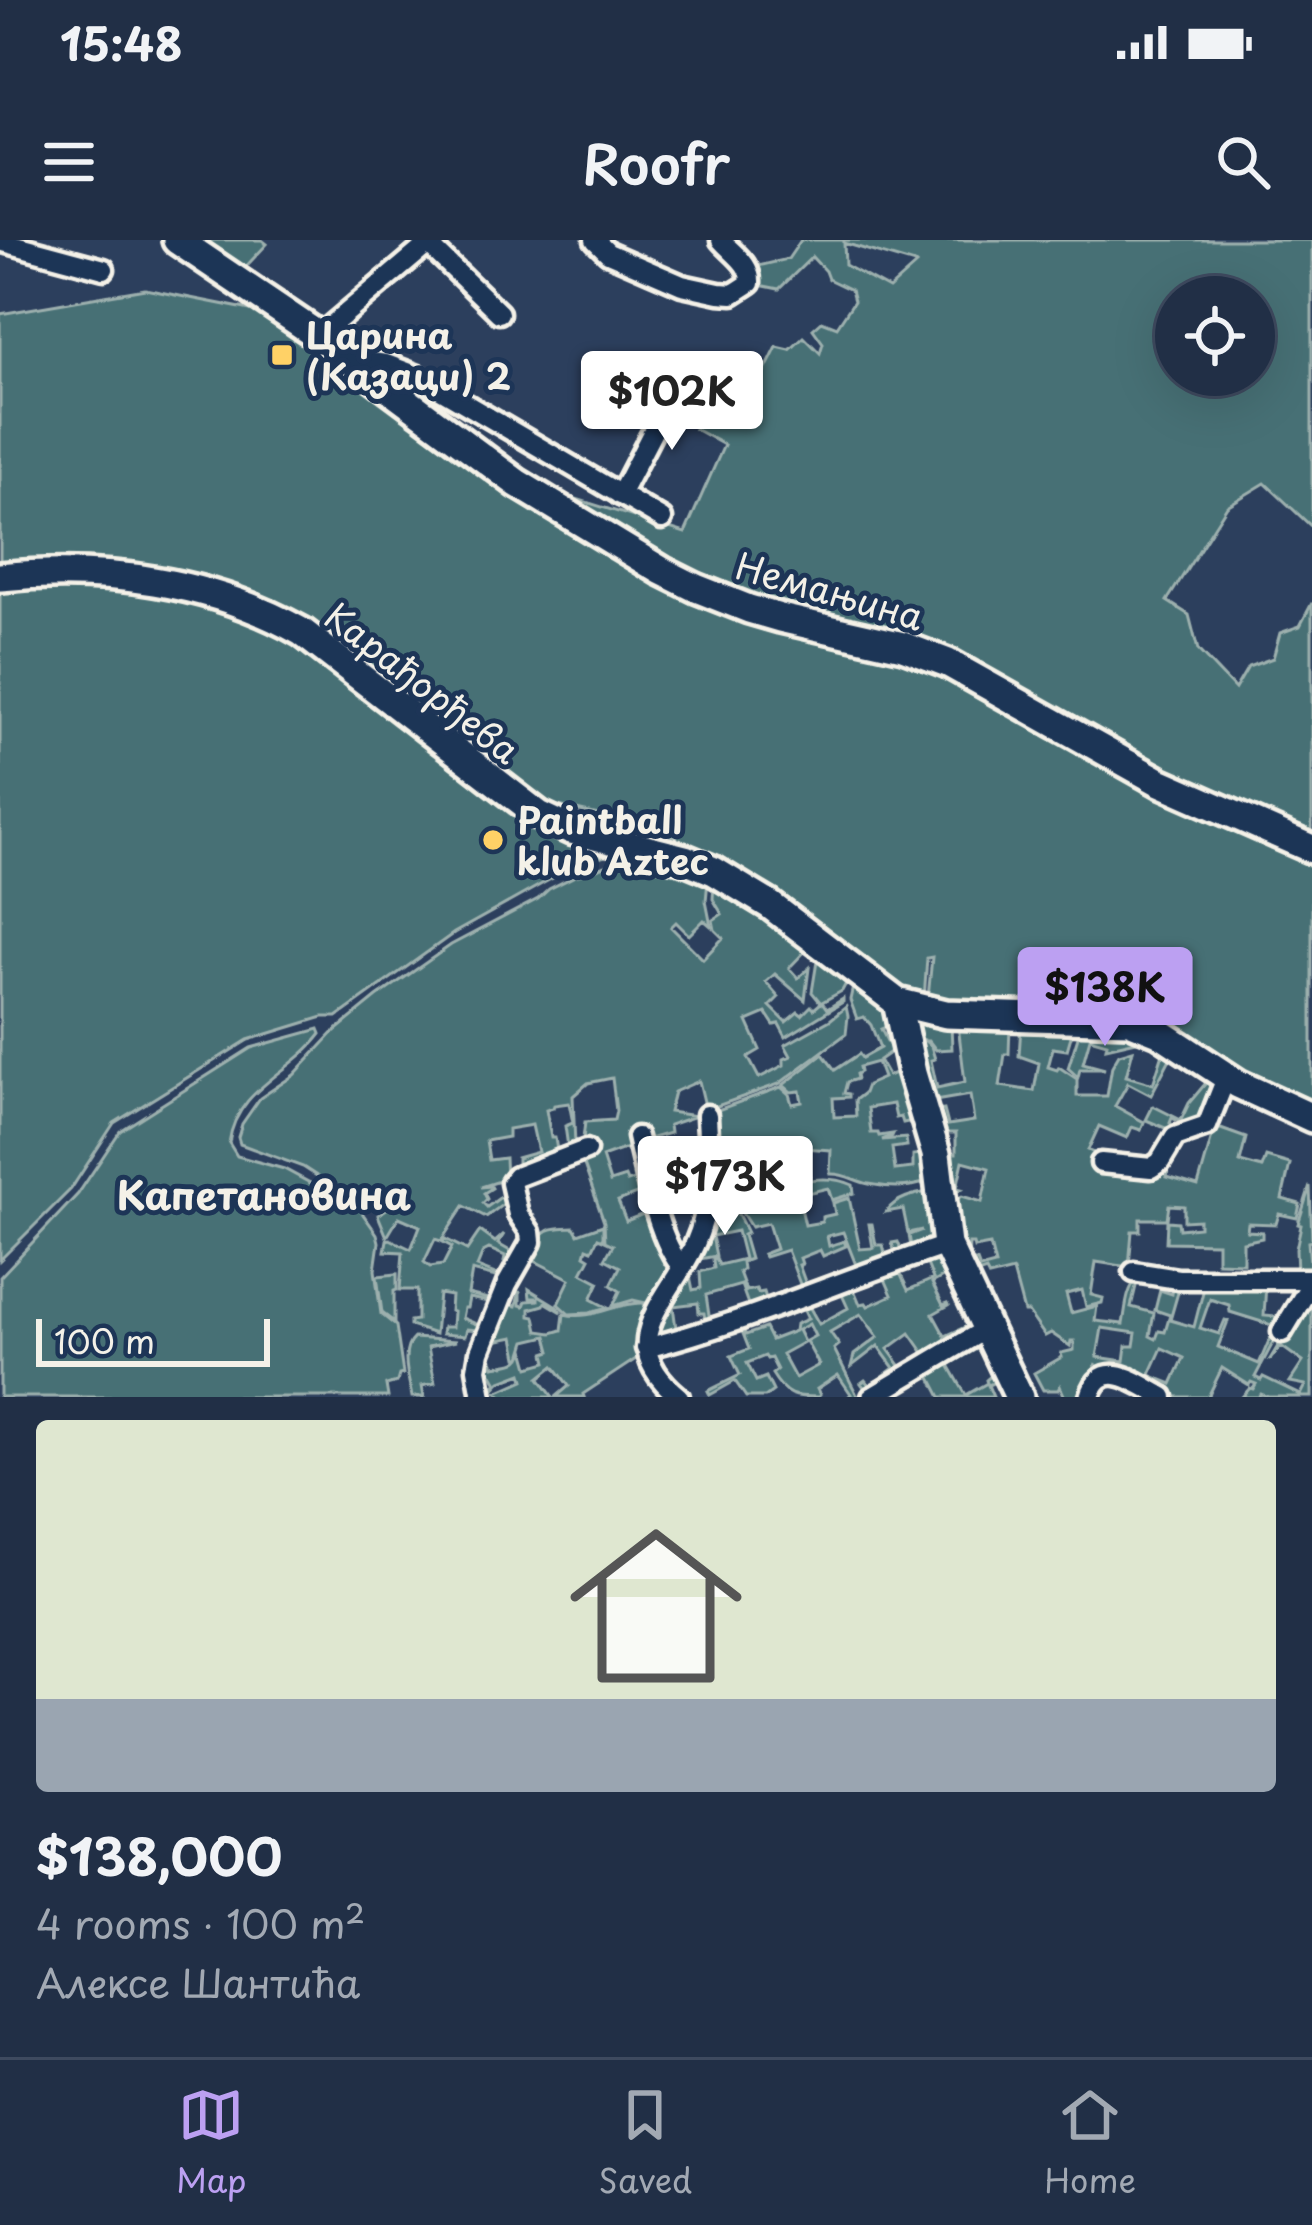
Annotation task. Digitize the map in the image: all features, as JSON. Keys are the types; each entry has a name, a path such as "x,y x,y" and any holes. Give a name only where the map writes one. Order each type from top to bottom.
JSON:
{"street":[{"name":"Немањина","path":"177,240 319,336 517,482 662,571 780,619 928,654 1160,782 1312,849"},
{"path":"595,240 608,253 682,285 733,293 750,283 751,276 721,240"},
{"path":"0,242 104,269"},
{"path":"319,336 428,244 499,313"},
{"name":"Немањина","path":"352,360 386,364 418,376 662,519"},
{"path":"620,495 676,386"},
{"name":"Карађорђева","path":"0,577 125,576 267,612 302,632 539,815 571,830 714,871 770,905 897,1002"},
{"path":"1019,1397 946,1245 936,1154 897,1002 955,1015 1129,1020 1159,1032 1226,1078 1312,1118"},
{"path":"1101,1162 1156,1166 1175,1138 1207,1126 1226,1078"},
{"path":"679,1397 658,1377 646,1348 655,1309 693,1248 707,1203 707,1114"},
{"path":"637,1138 655,1206 682,1267"},
{"path":"482,1397 476,1369 480,1352 507,1284 531,1242 511,1183 586,1150"},
{"path":"646,1348 690,1337 946,1245"},
{"path":"1134,1272 1178,1279 1312,1280 1282,1332"},
{"path":"872,1397 986,1329"},
{"path":"1090,1397 1094,1383 1106,1375 1118,1375 1163,1397"}],"green space":[{"path":"192,240 262,240 267,244 238,275"},
{"path":"801,240 1312,240 1312,527 1265,483 1227,506 1167,601 1189,615 1198,650 1235,689 1248,667 1273,658 1280,633 1300,626 1312,603 1312,1110 1166,1030 928,998 932,957 927,958 924,999 902,990 704,851 652,827 545,803 283,612 0,568 0,314 145,289 276,315 484,470 685,533 724,445 695,429 716,400 743,415 777,347 790,350 804,337 820,353 823,343 813,329 822,321 837,327 854,301 851,290 828,279 812,257 779,289 759,285 754,267 788,259","holes":["844,243 915,264 889,289 845,265"]},
{"path":"0,583 85,583 216,604 265,623 618,852 576,865 454,933 337,1017 248,1040 114,1123 71,1189 0,1260"},
{"path":"639,855 708,880 711,926 704,920 689,935 676,922 671,927 703,959 723,938 713,920 722,914 713,899 714,883 811,945 789,968 798,978 809,968 805,1000 775,974 766,982 779,997 770,1006 786,1022 821,1003 812,992 819,949 850,976 842,991 822,1002 827,1009 843,1002 786,1037 766,1013 747,1021 760,1050 748,1057 759,1078 784,1065 784,1059 791,1056 785,1045 846,1007 846,1034 779,1084 706,1110 699,1081 674,1092 669,1112 696,1116 669,1125 670,1133 642,1141 642,1174 627,1148 602,1157 610,1182 625,1177 627,1182 634,1180 636,1173 647,1190 618,1201 626,1221 646,1213 642,1197 648,1195 669,1260 672,1272 650,1304 633,1300 613,1306 620,1291 611,1285 620,1267 605,1259 613,1245 605,1241 604,1222 581,1156 585,1122 614,1120 612,1078 588,1083 573,1096 575,1146 568,1147 565,1126 573,1123 569,1103 546,1110 558,1157 517,1169 517,1158 538,1152 532,1125 508,1129 508,1137 486,1141 489,1160 505,1158 506,1179 481,1187 492,1188 484,1193 483,1203 487,1207 505,1194 509,1200 486,1217 464,1206 441,1241 435,1239 424,1262 430,1267 443,1265 452,1247 445,1239 467,1250 480,1231 495,1242 504,1234 498,1244 517,1255 511,1266 504,1262 505,1256 489,1249 483,1252 477,1267 500,1276 505,1268 509,1271 504,1279 472,1271 468,1294 493,1303 469,1298 462,1318 481,1326 479,1330 467,1329 465,1336 442,1334 443,1327 452,1327 453,1312 451,1296 439,1294 435,1334 410,1326 410,1321 417,1320 417,1290 400,1290 403,1252 385,1251 390,1239 411,1249 420,1226 399,1217 387,1237 378,1215 388,1208 382,1200 369,1208 358,1204 358,1196 346,1195 303,1167 240,1144 242,1124 260,1098 294,1075 335,1031 451,945 575,876"},
{"path":"854,982 865,985 891,1025 881,1029 892,1051 879,1060 888,1076 902,1070 918,1120 903,1123 901,1117 896,1118 893,1104 868,1108 871,1133 893,1134 882,1140 906,1138 907,1146 892,1148 895,1170 913,1168 913,1155 928,1153 930,1181 908,1186 864,1183 830,1174 831,1150 803,1148 801,1171 810,1176 778,1182 776,1175 786,1172 784,1150 760,1152 762,1175 772,1175 773,1184 764,1190 820,1179 853,1185 854,1193 832,1200 828,1188 798,1195 805,1225 822,1222 822,1217 835,1214 833,1203 849,1198 860,1249 873,1248 869,1224 876,1245 883,1245 887,1260 858,1270 843,1232 827,1236 829,1246 844,1241 846,1246 823,1256 820,1250 800,1258 808,1290 803,1292 787,1250 763,1254 776,1249 768,1223 751,1227 733,1206 734,1184 757,1179 752,1153 725,1158 729,1181 714,1188 717,1116 712,1112 781,1087 792,1104 802,1102 800,1091 791,1092 783,1085 823,1054 835,1070 859,1054 862,1058 880,1048 871,1025 864,1017 857,1019 850,1000","holes":["877,1062 883,1078 867,1085 855,1100 856,1116 834,1117 833,1098 849,1097 844,1093 847,1082 857,1079 859,1067"]},
{"path":"913,1024 951,1024 952,1049 936,1050 925,1041 935,1059 931,1060 937,1088 965,1082 958,1025 1010,1026 1009,1054 1005,1054 1000,1086 1034,1091 1039,1063 1019,1056 1021,1026 1074,1026 1067,1050 1053,1048 1048,1067 1059,1067 1077,1079 1077,1096 1107,1096 1112,1066 1119,1054 1133,1050 1126,1076 1153,1084 1164,1050 1171,1051 1151,1095 1128,1083 1115,1106 1144,1122 1141,1130 1132,1127 1127,1138 1099,1126 1088,1150 1171,1161 1167,1177 1198,1186 1225,1091 1245,1097 1243,1102 1228,1098 1218,1128 1246,1138 1240,1162 1262,1168 1266,1157 1290,1164 1282,1199 1300,1204 1297,1218 1279,1214 1276,1224 1248,1223 1247,1231 1262,1232 1262,1238 1243,1242 1243,1263 1217,1262 1217,1243 1166,1242 1167,1221 1178,1222 1179,1229 1199,1227 1199,1220 1184,1221 1184,1206 1169,1205 1167,1219 1140,1219 1140,1231 1132,1231 1129,1267 1096,1262 1091,1295 1103,1298 1102,1303 1086,1307 1082,1290 1066,1294 1071,1313 1097,1306 1095,1321 1123,1324 1129,1293 1138,1278 1131,1307 1154,1313 1150,1336 1156,1339 1159,1331 1165,1332 1170,1315 1155,1310 1160,1290 1172,1294 1173,1288 1185,1284 1188,1290 1179,1289 1170,1320 1194,1327 1205,1284 1238,1290 1240,1284 1266,1284 1264,1316 1287,1318 1278,1327 1230,1312 1229,1305 1210,1299 1200,1328 1219,1334 1228,1321 1218,1347 1259,1364 1271,1336 1276,1337 1255,1377 1301,1395 1306,1385 1290,1382 1303,1362 1281,1346 1269,1361 1312,1290 1312,1397 1242,1397 1256,1384 1249,1385 1222,1368 1208,1397 1174,1397 1149,1384 1152,1376 1172,1384 1184,1358 1162,1348 1146,1383 1096,1369 1096,1363 1085,1397 1065,1397 1060,1386 1043,1390 1034,1373 1062,1357 1061,1353 1074,1350 1074,1341 1070,1346 1051,1333 1045,1336 1024,1312 1013,1271 972,1276 969,1271 974,1261 980,1269 995,1265 990,1245 974,1248 969,1244 965,1265 949,1203 962,1196 982,1202 989,1168 963,1161 957,1188 961,1189 949,1195 945,1153 956,1153 956,1133 944,1133 944,1149 932,1112 944,1110 948,1125 974,1121 970,1095 929,1102 913,1040 925,1040 913,1038","holes":["1102,1328 1136,1333 1134,1346 1126,1346 1124,1361 1097,1357"]},
{"path":"1081,1027 1122,1028 1145,1039 1106,1048 1107,1043 1090,1038 1083,1063 1105,1069 1080,1069 1078,1077 1068,1068"},
{"path":"319,1029 321,1034 309,1048 242,1108 229,1143 237,1156 284,1169 360,1210 377,1234 375,1270 381,1314 396,1326 403,1374 386,1385 388,1397 0,1397 0,1277 78,1194 120,1131 251,1048"},
{"path":"1211,1077 1220,1082 1208,1117 1179,1127 1180,1122 1172,1118 1170,1130 1146,1120 1153,1106 1181,1120"},
{"path":"703,1153 703,1173 679,1176 675,1167 669,1170 673,1183 655,1189 649,1168"},
{"path":"1310,1186 1311,1273 1297,1272 1296,1249"},
{"path":"930,1192 937,1239 896,1257 892,1243 911,1247 909,1235 922,1230 908,1233 903,1209 886,1212 900,1200"},
{"path":"714,1210 738,1214 747,1233 743,1235 750,1259 742,1262 739,1272 746,1291 764,1292 768,1305 750,1310 741,1285 706,1295 710,1322 706,1328 698,1303 673,1306 676,1328 701,1326 656,1337 655,1325 686,1274 693,1290 701,1288 700,1272 714,1268 713,1259 719,1265 744,1259 737,1231 712,1236 716,1256 694,1260"},
{"path":"603,1225 603,1240 598,1238 592,1250 587,1248 585,1255 590,1258 582,1273 599,1282 591,1299 608,1308 569,1314 558,1304 570,1279 529,1258 549,1230 574,1227 578,1234"},
{"path":"940,1255 948,1274 932,1283 943,1305 949,1305 933,1314 945,1336 967,1326 974,1317 976,1327 923,1363 919,1357 924,1353 910,1333 888,1349 902,1368 914,1361 918,1366 869,1394 861,1383 865,1380 870,1386 894,1368 878,1346 851,1367 854,1355 878,1337 861,1314 830,1332 858,1397 848,1397 851,1394 838,1375 817,1389 818,1397 791,1394 777,1382 772,1374 777,1370 765,1356 747,1363 756,1381 766,1377 773,1391 765,1397 746,1397 735,1381 710,1395 708,1391 740,1375 731,1356 749,1349 740,1326 746,1335 765,1328 771,1340 795,1331 796,1324 808,1319 800,1302 810,1308 819,1324 848,1308 838,1286 852,1285 860,1304 868,1306 892,1295 881,1270 899,1271 908,1290 933,1279 925,1259","holes":["809,1324 815,1336 806,1341 819,1365 795,1378 782,1354 804,1342 798,1330"]},
{"path":"397,1274 394,1322 382,1313 377,1276"},
{"path":"529,1289 562,1312 545,1302 530,1309 538,1331 552,1333 562,1330 564,1314 585,1315 633,1303 647,1307 638,1333 639,1357 584,1397 556,1397 569,1386 554,1366 539,1378 553,1397 504,1397 497,1392 524,1380 522,1373 501,1381 487,1396 484,1389 497,1383 490,1371 482,1373 482,1362 505,1365 521,1357 514,1337 494,1341 507,1304 516,1306 520,1291 520,1305 538,1300 530,1298","holes":["547,1336 551,1351 545,1353 547,1362 529,1367 524,1349 521,1356 526,1341"]},
{"path":"983,1337 987,1343 949,1365 966,1395 993,1374 979,1351 987,1347 1002,1379 988,1385 993,1397 941,1397 928,1372"},
{"path":"414,1338 456,1341 428,1347 435,1383 422,1386 424,1397 412,1397 407,1374 407,1350"}],"place":[{"name":"Царина (Казаци) 2","path":"282,355"},
{"name":"Paintball klub Aztec","path":"493,840"}],"district":[{"name":"Капетановина","path":"264,1193"}]}
